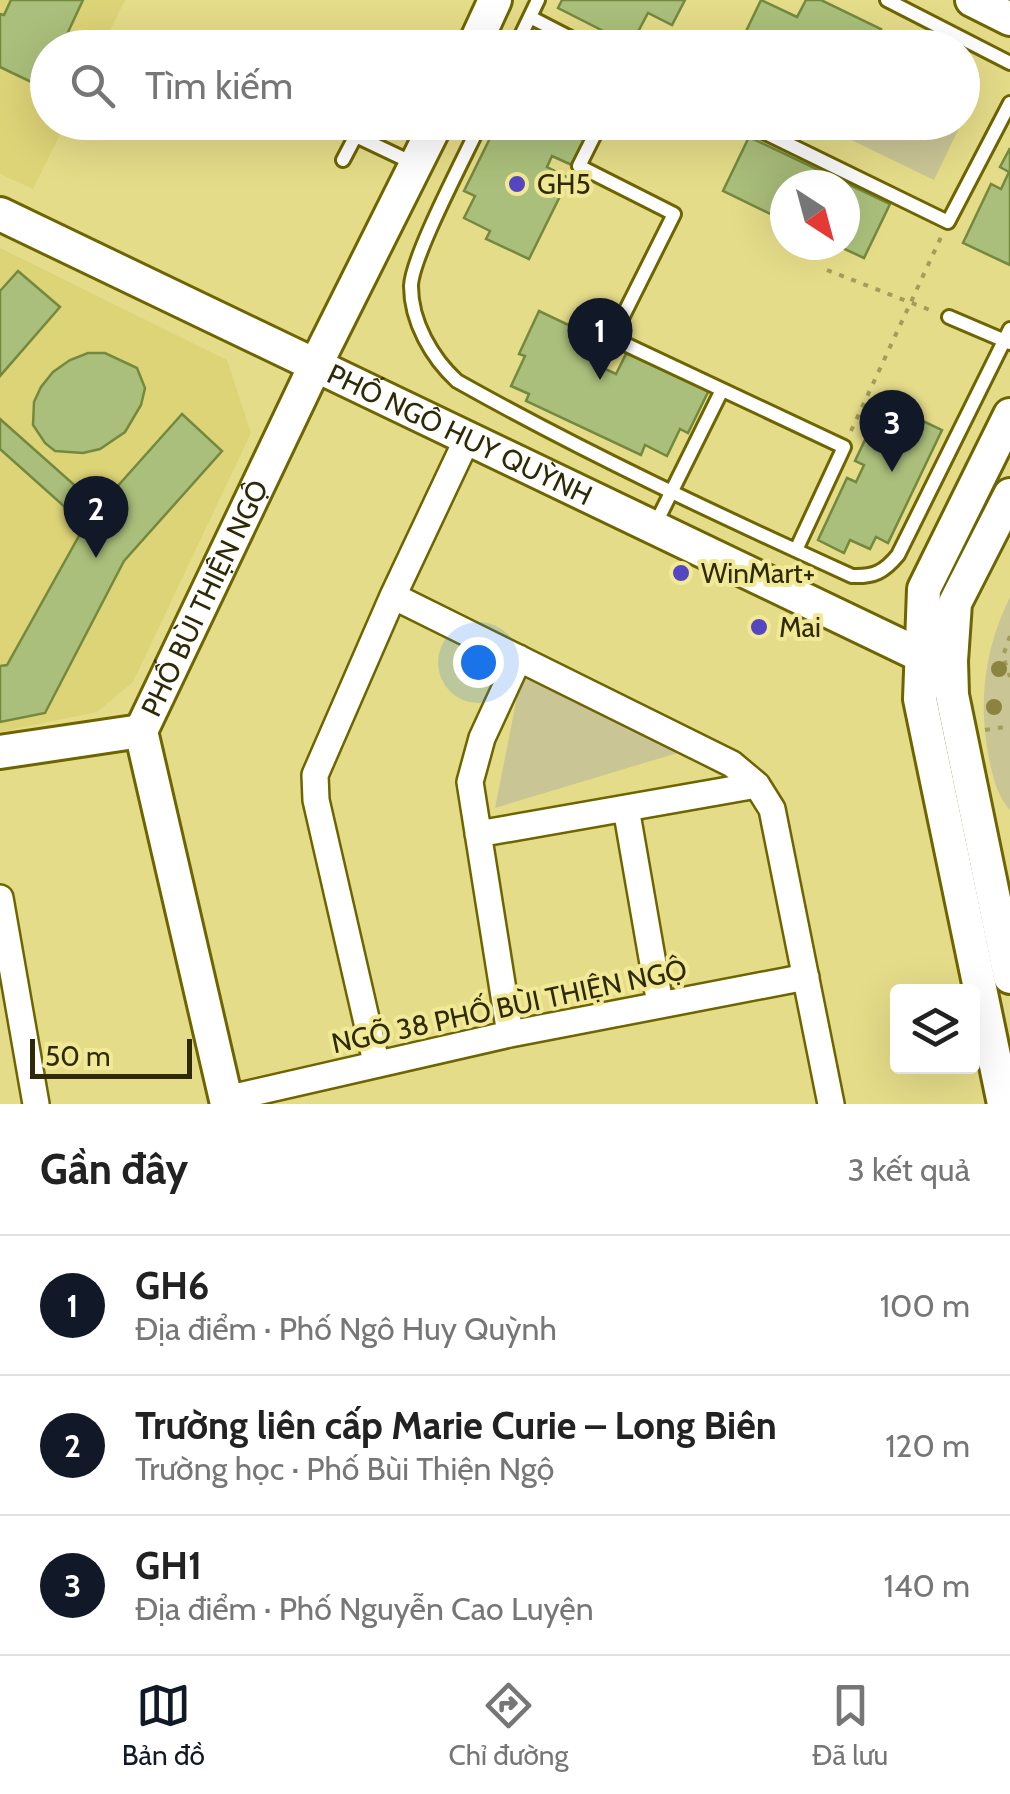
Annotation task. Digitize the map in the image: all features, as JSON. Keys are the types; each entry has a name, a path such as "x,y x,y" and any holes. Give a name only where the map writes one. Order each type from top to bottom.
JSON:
{"street":[{"path":"481,30 495,0"},
{"path":"972,0 1010,19"},
{"name":"PHỐ BÙI THIỆN NGỘ","path":"226,1102 141,731 315,366 429,140"},
{"name":"PHỐ NGÔ HUY QUỲNH","path":"0,214 935,658"},
{"path":"1010,415 924,590 935,658 952,695 1010,978"},
{"path":"376,1062 316,800 315,774 468,438"},
{"path":"994,1102 920,698 955,603 1010,495"},
{"path":"393,596 732,764 757,785 772,809 831,1104"},
{"path":"510,1034 470,782 482,738 519,658"},
{"path":"0,752 141,731"},
{"path":"478,834 757,785"},
{"path":"626,808 660,1004"},
{"path":"1,911 36,1104"},
{"name":"NGÕ 38 PHỐ BÙI THIỆN NGỘ","path":"226,1102 376,1062 806,976"}],"lane":[{"path":"524,30 538,0"},
{"path":"887,0 946,30"},
{"path":"530,17 555,30"},
{"path":"980,48 1010,63"},
{"path":"780,140 948,222 1010,103"},
{"path":"343,160 354,140"},
{"path":"364,140 417,165"},
{"path":"473,140 426,240 411,284 428,347 457,381 669,492 852,576 869,577 886,570 910,537 1008,338 949,316"},
{"path":"592,140 580,166 674,214 612,338 844,447 796,550"},
{"path":"654,527 721,392"}],"path":[{"path":"844,447 948,222"},
{"path":"828,270 949,316"},
{"path":"1010,636 1003,656 1010,677"}],"shaded area":[{"path":"0,0 125,0 110,30 30,30 30,140 58,140 33,189 0,174"},
{"path":"851,140 953,140 934,180"},
{"path":"0,248 227,360 251,433 133,682 97,712 0,732"},
{"path":"1010,597 1010,810 994,780 989,759 984,697 994,637"},
{"path":"521,677 684,751 495,808"}],"building":[{"path":"11,0 83,0 69,30 30,30 30,81 0,67 0,14 4,15"},
{"path":"562,0 685,0 672,25 648,13 639,30 601,30 558,8"},
{"path":"761,0 797,17 806,0 821,0 881,29 881,30 747,30"},
{"name":"GH5","path":"489,140 586,140 574,166 552,156 547,167 569,178 529,259 486,239 490,231 464,218 475,196 464,191"},
{"path":"748,140 755,140 818,170 770,170 770,214 723,191"},
{"path":"1010,148 1010,265 963,243 991,184 1001,189 1009,172 1000,167"},
{"path":"860,190 890,204 864,258 860,256"},
{"path":"18,271 60,307 0,376 0,291"},
{"path":"539,311 615,347 605,369 616,374 627,352 709,390 688,433 680,429 667,456 645,445 641,455 526,401 529,394 511,386 525,356 519,354"},
{"path":"88,353 105,353 137,368 145,388 141,405 125,432 100,449 83,453 55,451 33,425 34,402 53,372"},
{"path":"883,402 942,430 888,543 876,537 870,549 850,540 844,553 818,540 847,478 856,482 864,465 855,461"},
{"path":"182,414 222,451 124,561 45,713 0,722 0,666 7,665 85,525 0,449 0,419 99,507"}],"place":[{"name":"GH5","path":"517,184"},
{"name":"GH6","path":"600,380"},
{"name":"GH1","path":"892,472"},
{"name":"Trường liên cấp Marie Curie – Long Biên","path":"96,558"},
{"name":"WinMart+","path":"681,573"},
{"name":"Mai","path":"759,627"}]}
